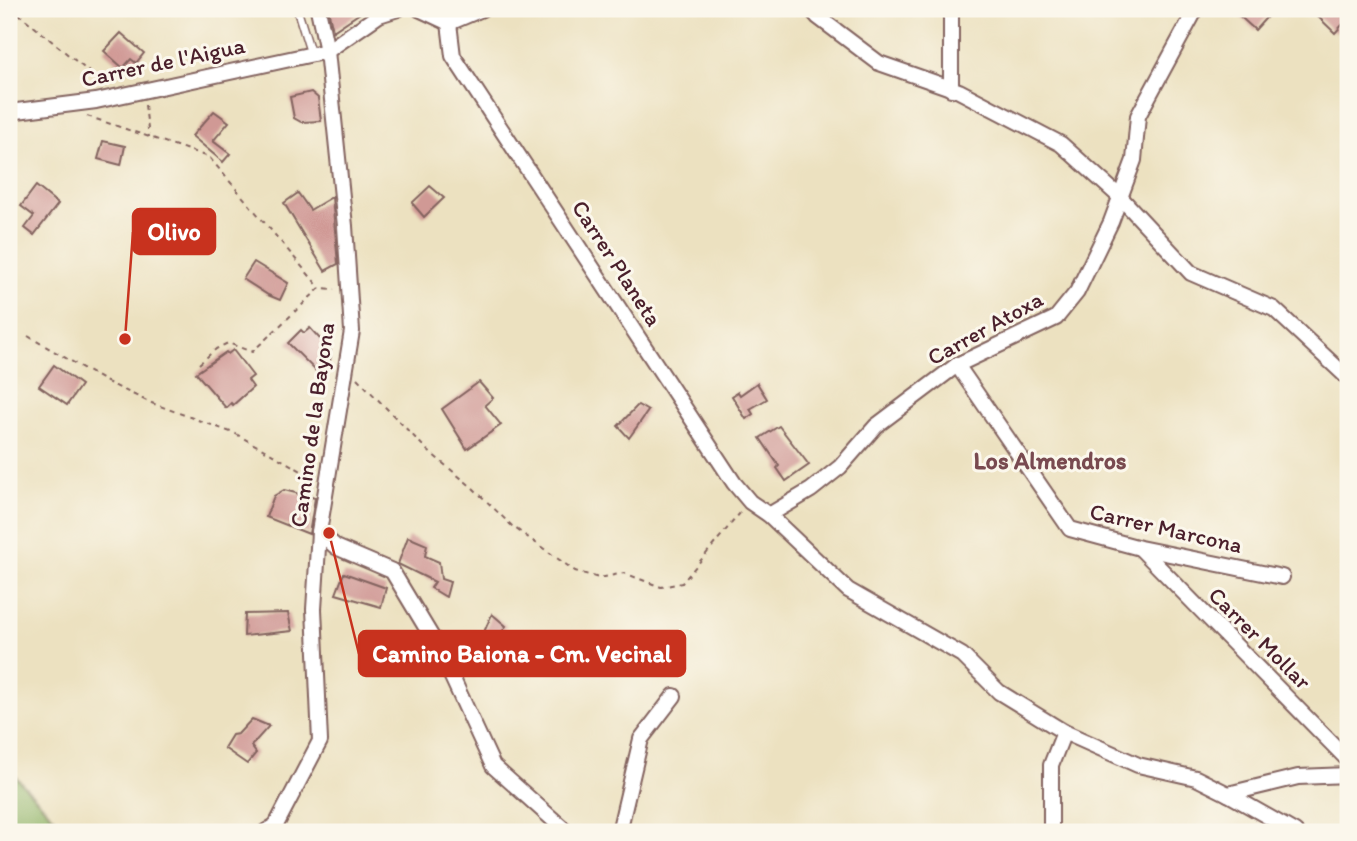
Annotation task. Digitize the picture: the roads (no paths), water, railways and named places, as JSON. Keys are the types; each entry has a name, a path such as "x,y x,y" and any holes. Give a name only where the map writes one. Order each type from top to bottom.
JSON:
{"street":[{"name":"Camino de la Bayona","path":"265,832 276,825 320,741 314,609 319,532 352,331 345,226 327,51 317,9"},
{"path":"327,51 379,15 398,9"},
{"path":"419,9 449,23 482,9"},
{"path":"811,9 879,63 951,89 1061,144 1120,197 1191,273 1274,309 1348,378"},
{"path":"951,9 951,89"},
{"name":"Carrer Atoxa","path":"769,516 811,490 840,467 876,426 957,365 1056,317 1077,292 1111,222 1134,160 1138,116 1196,9"},
{"name":"Carrer Planeta","path":"449,23 453,56 734,483 750,502 769,516 848,590 961,655 999,692 1064,732 1138,765 1196,778 1295,832"},
{"name":"Carrer de l'Aigua","path":"9,112 118,96 327,51"},
{"name":"Carrer Marcona","path":"957,365 1070,529 1140,548 1282,577"},
{"path":"319,532 336,548 392,571 439,649 493,766 567,832"},
{"name":"Carrer Mollar","path":"1140,548 1348,760"},
{"path":"619,832 641,739 674,696"},
{"path":"1051,832 1051,765 1064,732"},
{"path":"1228,794 1298,777 1348,775"}],"lane":[{"path":"297,9 311,54"}],"place":[{"name":"Olivo","path":"125,339"},
{"name":"Camino Baiona - Cm. Vecinal","path":"329,533"}],"district":[{"name":"Los Almendros","path":"1050,460"}]}
